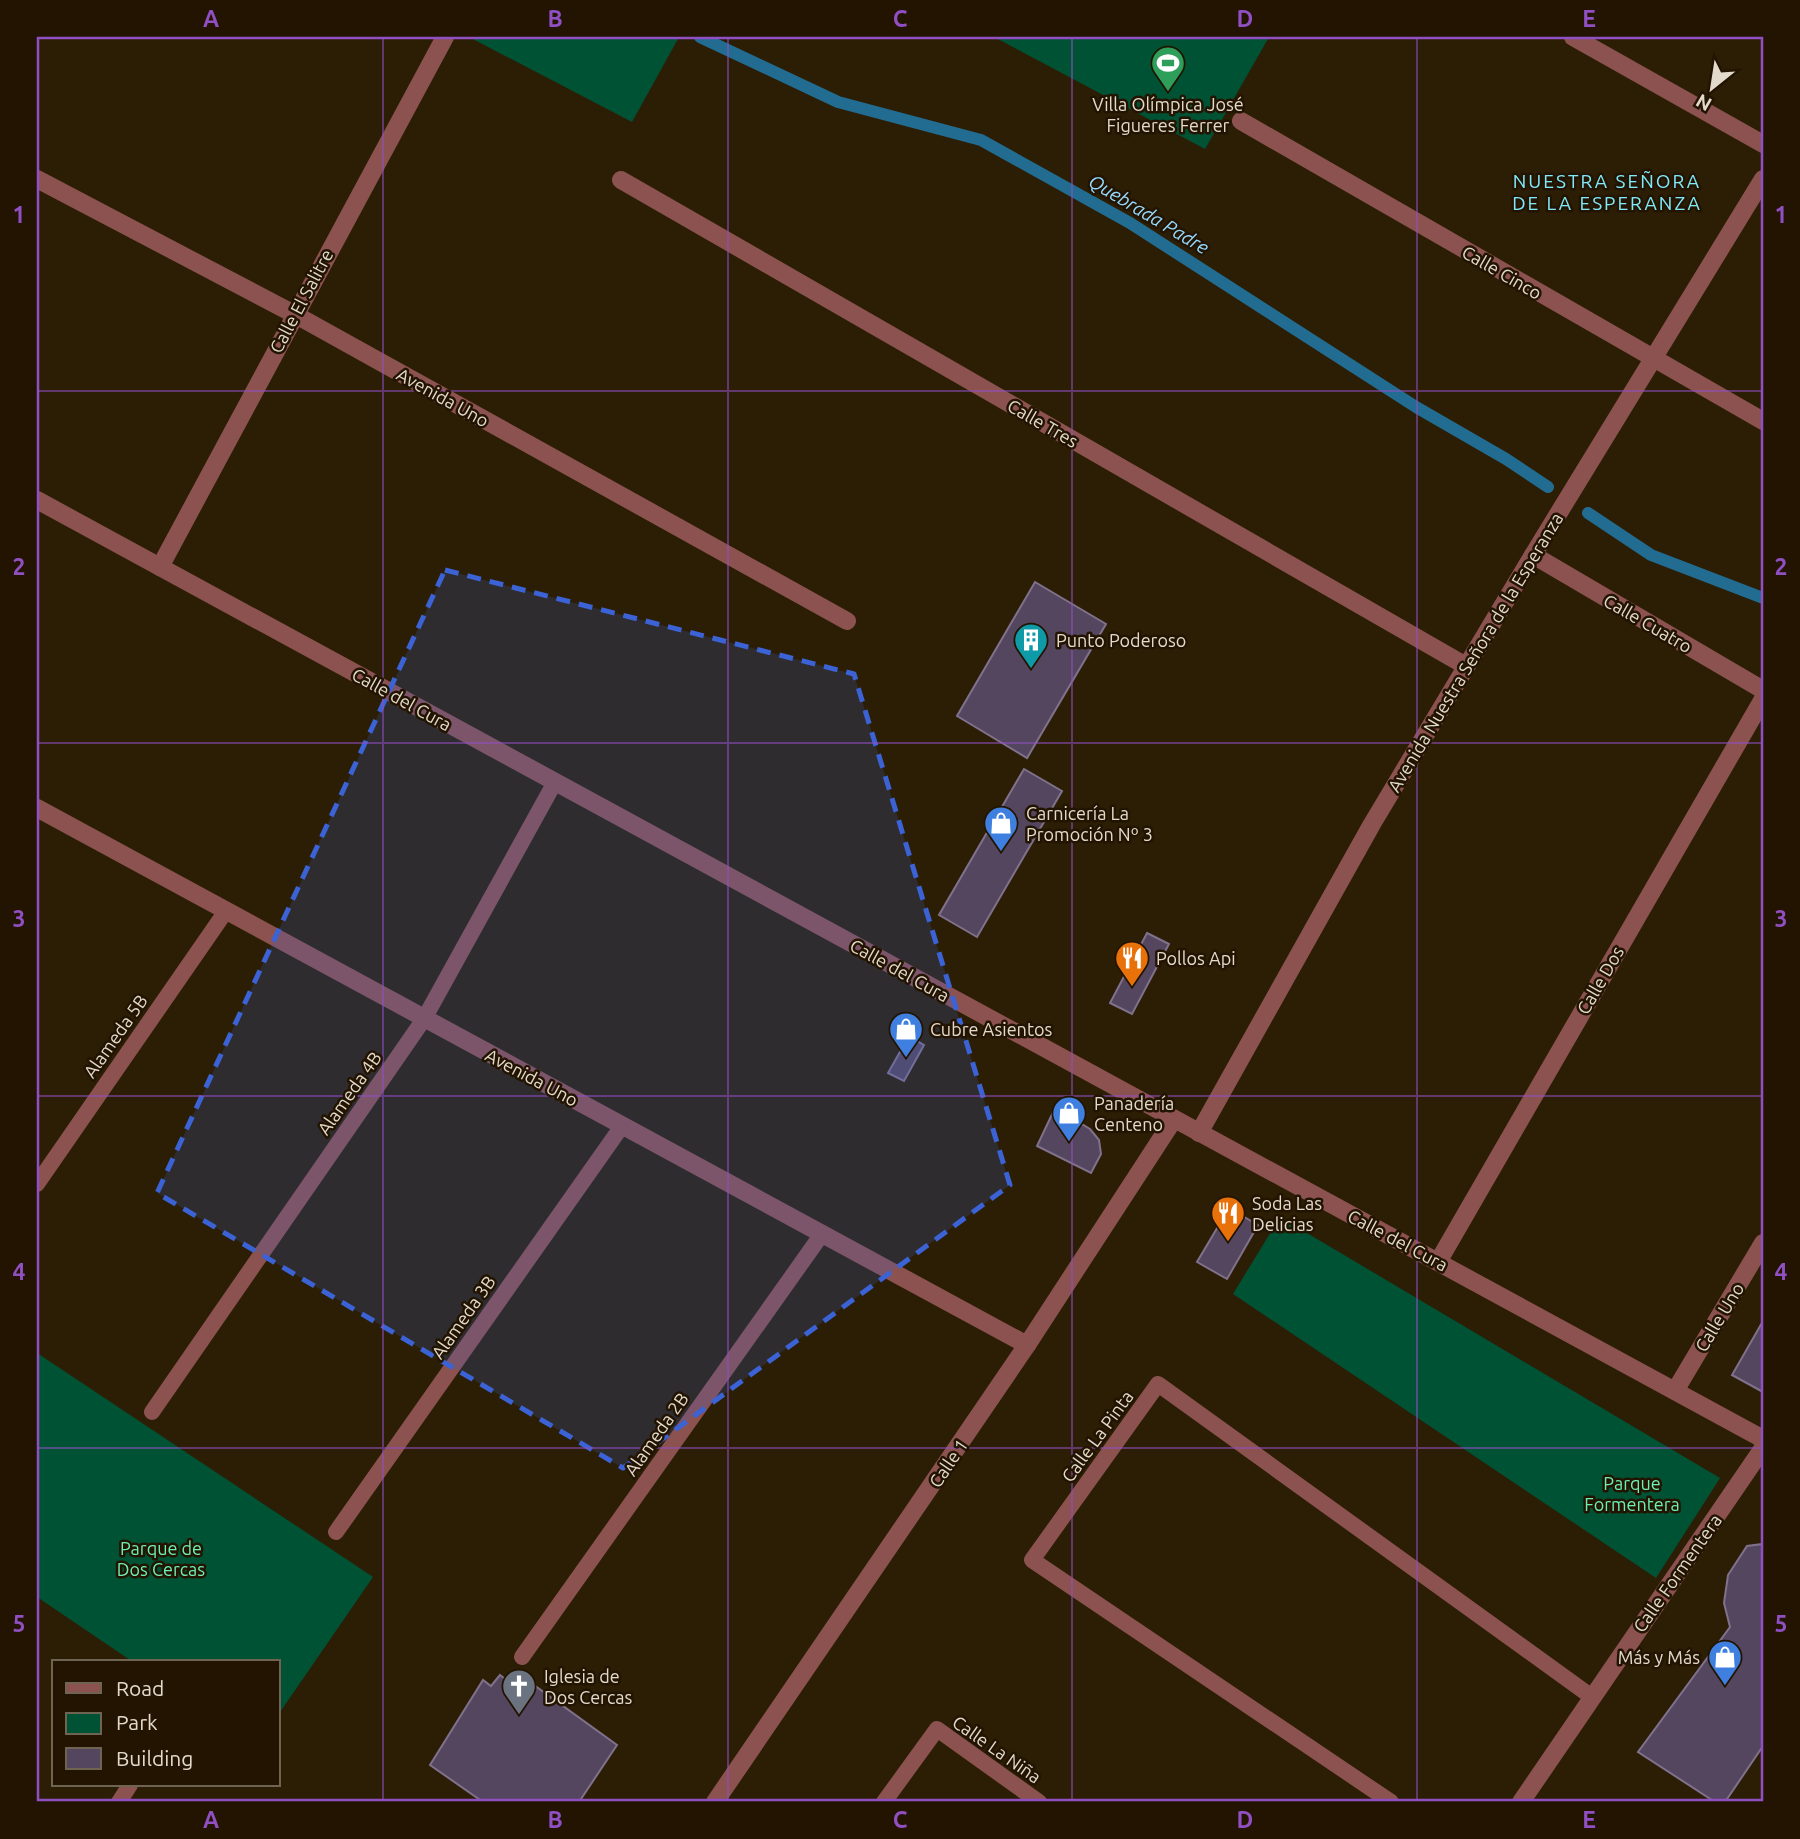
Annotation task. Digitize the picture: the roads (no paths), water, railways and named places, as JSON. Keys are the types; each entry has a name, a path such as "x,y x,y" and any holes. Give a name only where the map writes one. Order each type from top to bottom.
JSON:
{"street":[{"name":"Calle El Salitre","path":"160,567 445,37"},
{"path":"1573,37 1763,144"},
{"name":"Calle Cinco","path":"1241,121 1763,421"},
{"name":"Avenida Nuestra Señora de la Esperanza","path":"1199,1133 1372,824 1763,178"},
{"name":"Avenida Uno","path":"37,179 294,314 847,621"},
{"name":"Calle Tres","path":"621,180 1466,666"},
{"name":"Calle del Cura","path":"37,500 1763,1439"},
{"name":"Calle Cuatro","path":"1533,555 1763,690"},
{"name":"Calle Dos","path":"1438,1262 1763,699"},
{"name":"Avenida Uno","path":"37,808 1027,1345"},
{"name":"Calle 1","path":"715,1802 1027,1345 1174,1119"},
{"name":"Calle Uno","path":"1675,1391 1763,1243"},
{"name":"Calle Formentera","path":"1521,1802 1763,1448"}],"lane":[{"name":"Alameda 4B","path":"152,1412 424,1019 555,782"},
{"name":"Alameda 5B","path":"37,1184 226,911"},
{"name":"Alameda 3B","path":"336,1532 622,1126"},
{"name":"Alameda 2B","path":"522,1657 822,1234"},
{"name":"Calle La Pinta","path":"1391,1802 1032,1560 1158,1384 1592,1697"},
{"name":"Calle La Niña","path":"884,1802 937,1729 1039,1802"},
{"path":"119,1802 129,1786"}],"waterway":[{"name":"Quebrada Padre","path":"700,37 838,102 981,140 1130,223 1416,407 1506,459 1548,487"},
{"name":"Quebrada Padre","path":"1588,513 1651,555 1763,598"}],"place":[{"name":"Villa Olímpica José Figueres Ferrer","path":"1168,93"},
{"name":"Punto Poderoso","path":"1031,670"},
{"name":"Carnicería La Promoción Nº 3","path":"1001,853"},
{"name":"Pollos Api","path":"1132,988"},
{"name":"Cubre Asientos","path":"906,1059"},
{"name":"Panadería Centeno","path":"1069,1143"},
{"name":"Soda Las Delicias","path":"1228,1243"},
{"name":"Más y Más","path":"1725,1687"},
{"name":"Iglesia de Dos Cercas","path":"519,1716"}],"district":[{"name":"NUESTRA SEÑORA DE LA ESPERANZA","path":"1607,192"}],"park label":[{"name":"Parque Formentera","path":"1632,1493"},
{"name":"Parque de Dos Cercas","path":"161,1558"}]}
